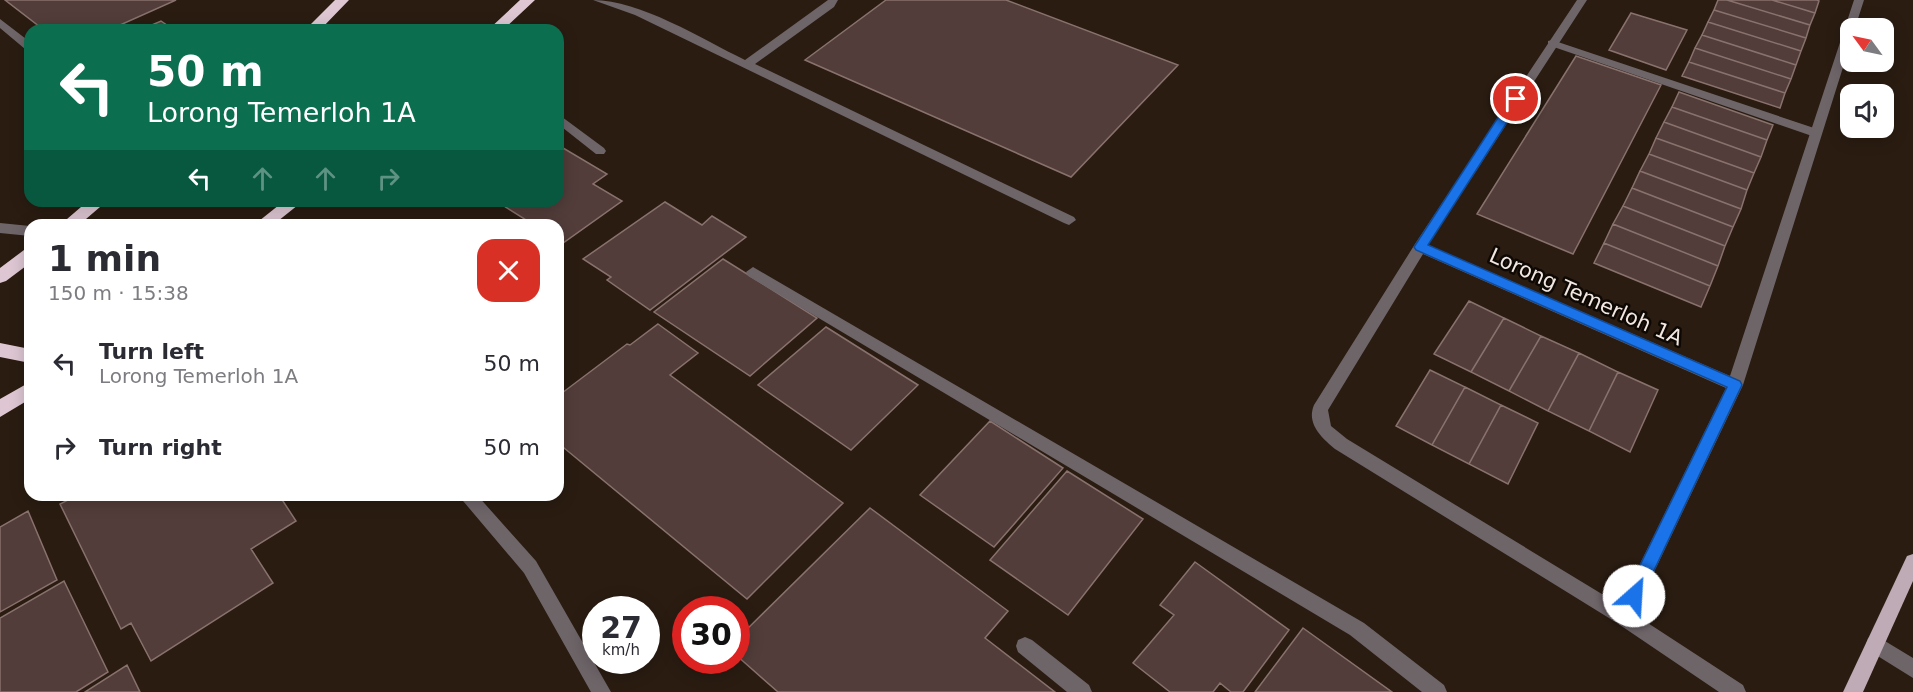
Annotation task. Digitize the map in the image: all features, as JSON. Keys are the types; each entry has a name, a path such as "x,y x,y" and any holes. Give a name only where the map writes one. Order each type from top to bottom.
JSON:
{"highway":[{"path":"318,24 342,0"},
{"path":"502,24 528,0"},
{"path":"76,219 91,207"},
{"path":"270,219 287,207"},
{"path":"1,277 24,259"},
{"path":"0,350 24,355"},
{"path":"0,409 24,393"}],"main road":[{"path":"1853,692 1913,562"}],"street":[{"path":"598,0 630,4 747,64 1069,220"},
{"path":"747,64 830,5 832,0"},
{"path":"1582,0 1420,247 1320,409 1323,429 1341,444 1623,617 1736,692"},
{"path":"1623,617 1735,385 1859,0"},
{"path":"0,22 24,42"},
{"path":"1552,43 1816,133"},
{"path":"564,123 600,151"},
{"path":"0,228 24,230"},
{"name":"Lorong Temerloh 1A","path":"1420,247 1735,385"},
{"path":"753,272 1357,629 1437,692"},
{"path":"471,501 530,567 601,692"},
{"path":"1875,644 1913,669"},
{"path":"1025,646 1082,692"}],"building":[{"path":"5,0 176,0 122,24 36,24"},
{"path":"886,0 1006,0 1178,65 1071,177 805,60"},
{"path":"1718,0 1727,0 1810,25 1806,38 1714,10"},
{"path":"1727,0 1772,0 1815,13 1810,25"},
{"path":"1772,0 1817,0 1819,1 1815,13"},
{"path":"1714,10 1806,38 1801,51 1708,22"},
{"path":"1631,13 1687,30 1666,70 1609,50"},
{"path":"1708,22 1801,51 1796,65 1702,35"},
{"path":"1702,35 1796,65 1791,79 1695,48"},
{"path":"1695,48 1791,79 1785,93 1689,62"},
{"path":"1576,56 1661,85 1573,254 1477,214"},
{"path":"1689,62 1785,93 1780,108 1682,76"},
{"path":"1679,92 1773,125 1767,140 1672,107"},
{"path":"1672,107 1767,140 1761,157 1664,122"},
{"path":"1664,122 1761,157 1754,173 1656,138"},
{"path":"1656,138 1754,173 1747,190 1649,154"},
{"path":"564,149 607,174 593,184 622,201 564,242 564,219 524,219 506,207 564,207"},
{"path":"1649,154 1747,190 1741,209 1640,171"},
{"path":"1640,171 1741,209 1733,227 1632,188"},
{"path":"1632,188 1733,227 1725,246 1623,206"},
{"path":"665,202 702,225 712,216 746,237 650,310 607,280 611,277 583,259"},
{"path":"1623,206 1725,246 1718,266 1613,224"},
{"path":"1613,224 1718,266 1710,286 1604,243"},
{"path":"1604,243 1710,286 1701,307 1594,263"},
{"path":"723,259 817,318 750,376 654,312"},
{"path":"1469,301 1504,318 1471,372 1434,354"},
{"path":"1504,318 1541,336 1509,391 1471,372"},
{"path":"658,324 698,353 670,375 843,503 750,596 743,596 564,448 564,391 627,344 630,345"},
{"path":"826,327 918,385 851,450 758,385"},
{"path":"1541,336 1579,353 1548,411 1509,391"},
{"path":"1579,353 1618,372 1589,431 1548,411"},
{"path":"1430,370 1465,387 1432,445 1396,426"},
{"path":"1618,372 1658,390 1630,452 1589,431"},
{"path":"1465,387 1501,405 1469,464 1432,445"},
{"path":"1501,405 1538,423 1508,484 1469,464"},
{"path":"990,421 1063,468 994,547 920,495"},
{"path":"1067,471 1143,519 1068,615 990,560"},
{"path":"66,501 283,501 296,521 251,549 273,583 151,661 131,623 121,629 60,504"},
{"path":"870,508 1008,611 985,638 1055,692 778,692 750,667 750,626"},
{"path":"28,511 57,580 0,612 0,527"},
{"path":"1195,562 1289,630 1243,692 1231,692 1220,683 1213,692 1170,692 1133,663 1174,615 1160,605"},
{"path":"64,581 108,672 76,692 0,692 0,618"},
{"path":"1303,628 1392,692 1255,692"},
{"path":"127,665 140,692 85,692"}],"route":[{"path":"1516,99 1420,247 1735,385 1634,596"}]}
